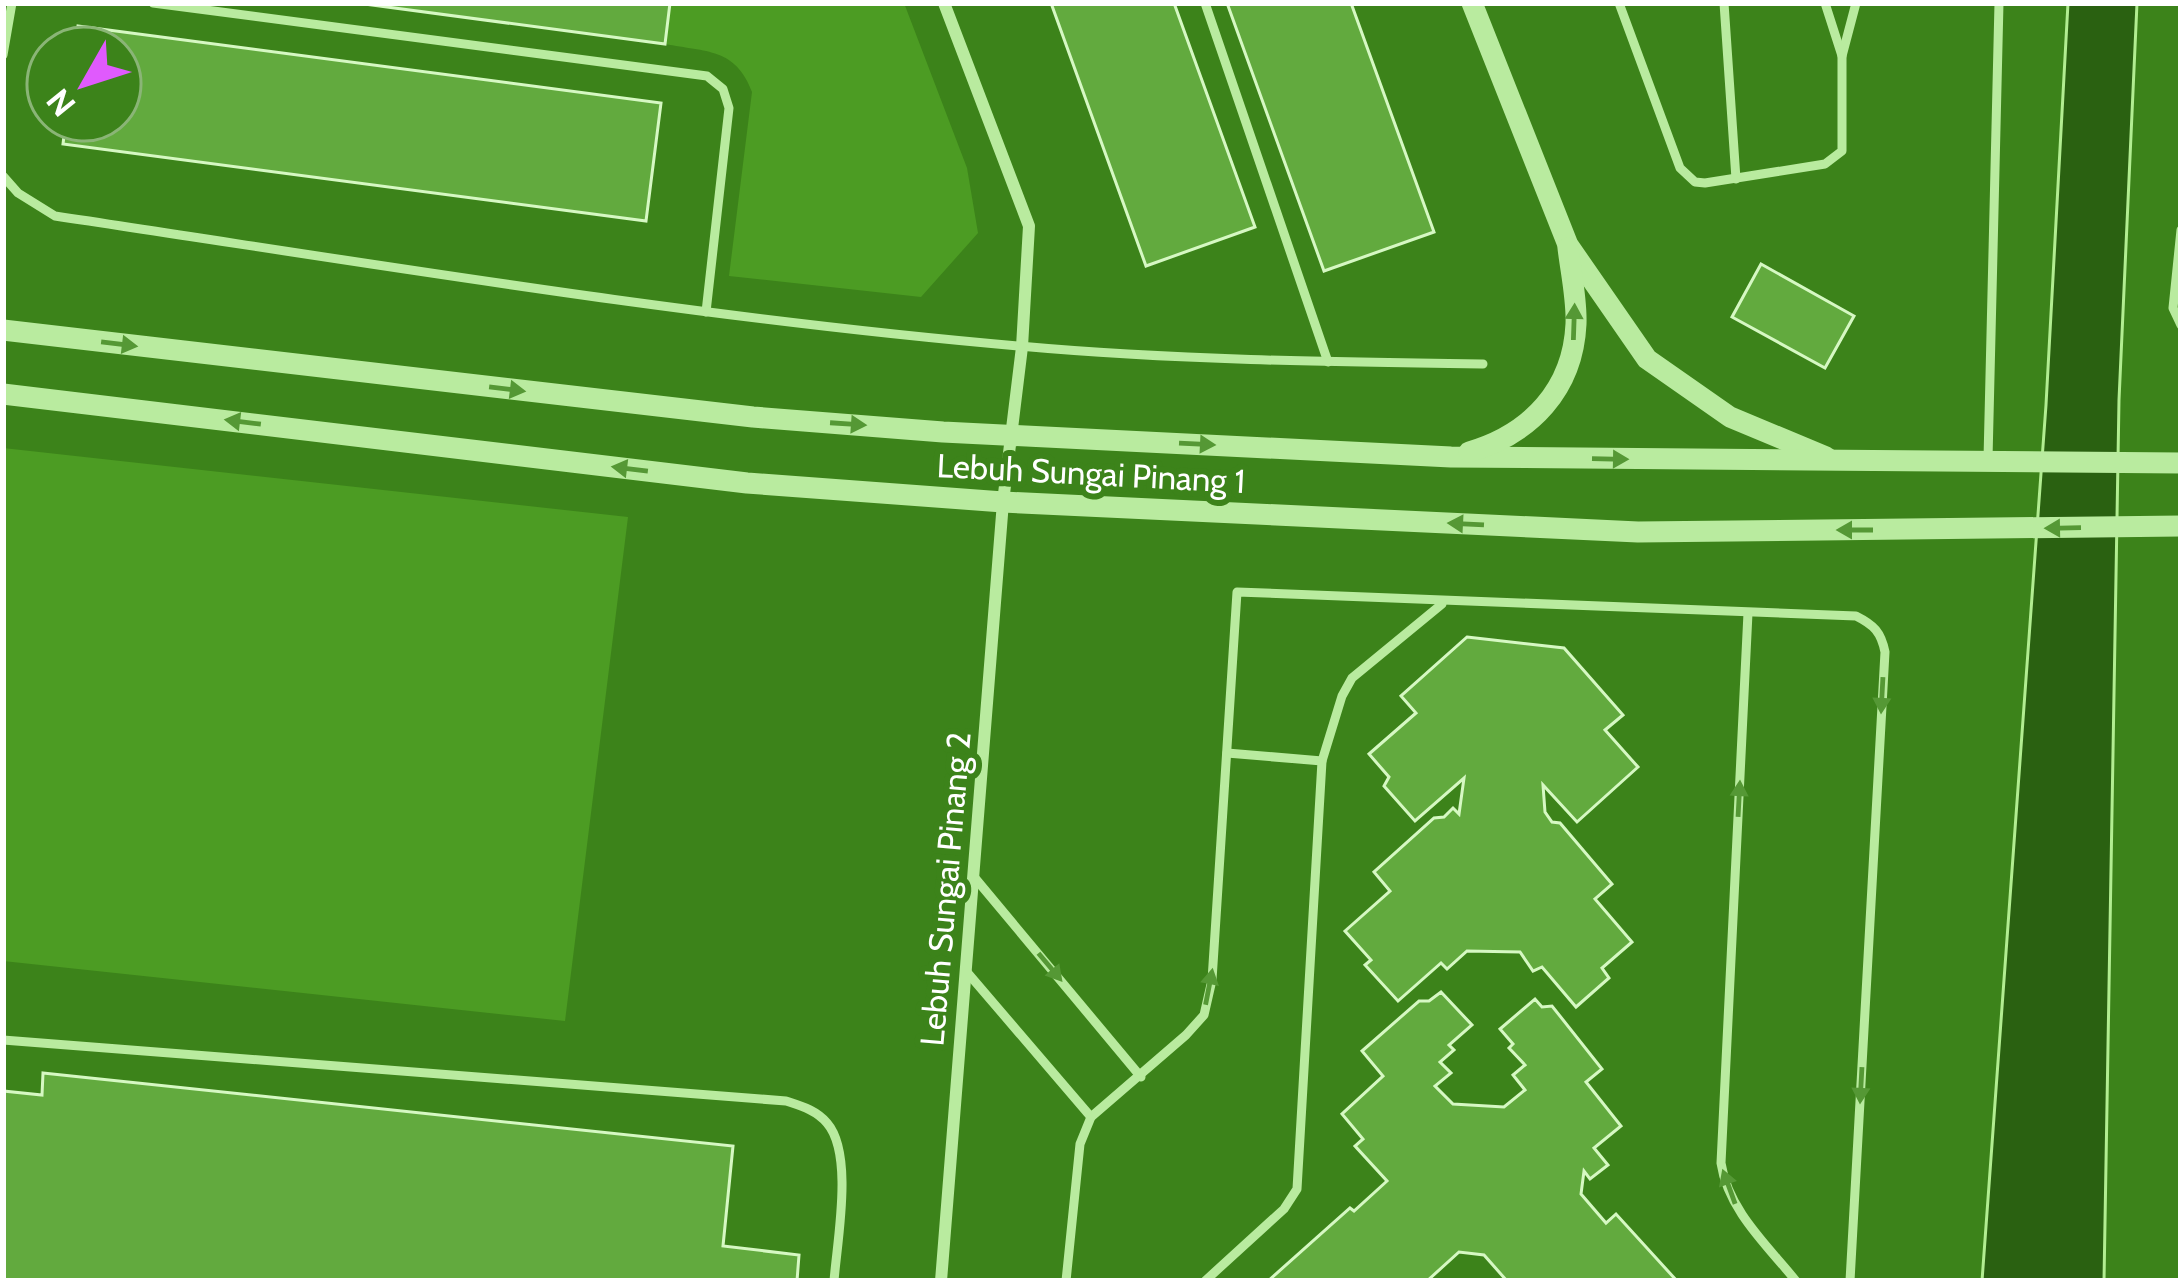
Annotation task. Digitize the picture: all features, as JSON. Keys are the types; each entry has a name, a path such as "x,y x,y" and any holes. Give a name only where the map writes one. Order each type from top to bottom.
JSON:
{"street":[{"name":"Lebuh Sungai Pinang 2","path":"941,1281 1029,226 944,3"},
{"path":"1472,3 1568,245 1647,359 1730,417 1837,462"},
{"path":"1451,457 1490,446 1528,422 1548,407 1562,383 1576,322 1568,245"},
{"name":"Lebuh Sungai Pinang 1","path":"5,330 753,417 1010,434 1451,457 2181,463"},
{"name":"Lebuh Sungai Pinang 1","path":"3,394 746,483 1003,502 1638,532 2181,526"}],"lane":[{"path":"3,55 12,3"},
{"path":"153,3 707,76 723,88 729,108 706,312"},
{"path":"1205,3 1328,362"},
{"path":"1618,3 1680,168 1694,182 1825,164 1842,152 1842,56 1856,3"},
{"path":"1724,3 1736,178"},
{"path":"1825,3 1842,56"},
{"path":"1996,463 1999,3"},
{"path":"3,176 18,193 55,216 706,312 1022,346 1328,362 1483,364"},
{"path":"2181,230 2173,308 2181,325"},
{"path":"1066,1281 1080,1144 1091,1117 1141,1077 1204,1015 1212,980 1238,592 1856,616 1882,635 1885,652 1850,1281"},
{"path":"1205,1281 1284,1209 1297,1189 1322,761 1352,678 1445,602"},
{"path":"1748,614 1721,1163 1733,1203 1796,1281"},
{"path":"1227,752 1322,761"},
{"path":"975,878 1141,1077"},
{"path":"965,970 1091,1117"},
{"path":"3,1040 786,1101 809,1109 829,1124 840,1146 834,1281"}],"shaded area":[{"path":"670,3 904,3 967,168 978,233 921,297 729,276 752,92 737,67 718,54 665,44"},
{"path":"2068,3 2137,3 2119,400 2104,1281 1982,1281 2046,405"},
{"path":"3,448 628,517 565,1021 3,961"}],"building":[{"path":"357,3 670,3 665,44"},
{"path":"1051,3 1174,3 1255,227 1146,266"},
{"path":"1227,3 1351,3 1434,232 1324,271"},
{"path":"144,35 661,103 646,221 63,144 144,144"},
{"path":"1761,264 1854,316 1825,368 1732,317"},
{"path":"1467,637 1564,648 1623,715 1605,730 1638,767 1577,822 1543,785 1545,812 1612,884 1595,899 1632,942 1602,968 1609,978 1576,1007 1542,967 1533,971 1520,952 1467,951 1447,969 1441,963 1398,1001 1365,965 1371,960 1345,931 1390,891 1374,872 1434,818 1444,817 1453,808 1459,814 1464,778 1415,821 1384,786 1389,777 1369,754 1416,713 1401,696"},
{"path":"1441,992 1472,1025 1449,1045 1454,1050 1440,1062 1451,1073 1435,1086 1453,1104 1504,1107 1525,1090 1513,1075 1525,1065 1500,1029 1535,999 1542,1007 1552,1006 1602,1069 1586,1082 1621,1126 1594,1148 1608,1165 1590,1179 1584,1171 1581,1194 1606,1223 1616,1214 1677,1281 1507,1281 1484,1255 1459,1252 1427,1281 1268,1281 1387,1181 1355,1146 1363,1139 1342,1114 1383,1076 1362,1051 1419,1001 1429,1001"},
{"path":"43,1073 733,1146 723,1246 799,1255 797,1281 3,1281 3,1091 42,1095"}]}
